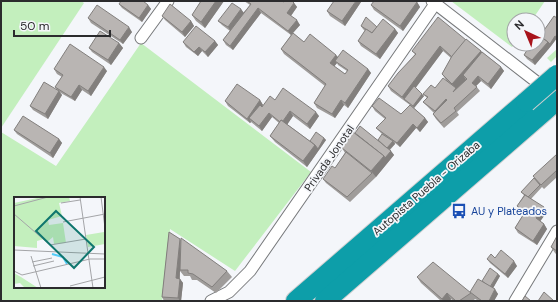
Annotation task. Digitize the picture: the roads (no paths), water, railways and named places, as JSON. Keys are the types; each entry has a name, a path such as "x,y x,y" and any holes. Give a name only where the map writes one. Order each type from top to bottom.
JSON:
{"highway":[{"name":"Autopista Puebla - Orizaba","path":"325,301 532,108 557,75"},
{"name":"Autopista Puebla - Orizaba","path":"296,301 532,108 557,98"}],"street":[{"path":"141,38 168,1"},
{"path":"434,2 557,98"},
{"name":"Privada Jonotal","path":"211,301 228,292 250,270 434,2"},
{"path":"515,301 557,231"}],"place":[{"name":"AU y Plateados","path":"459,211"}]}
